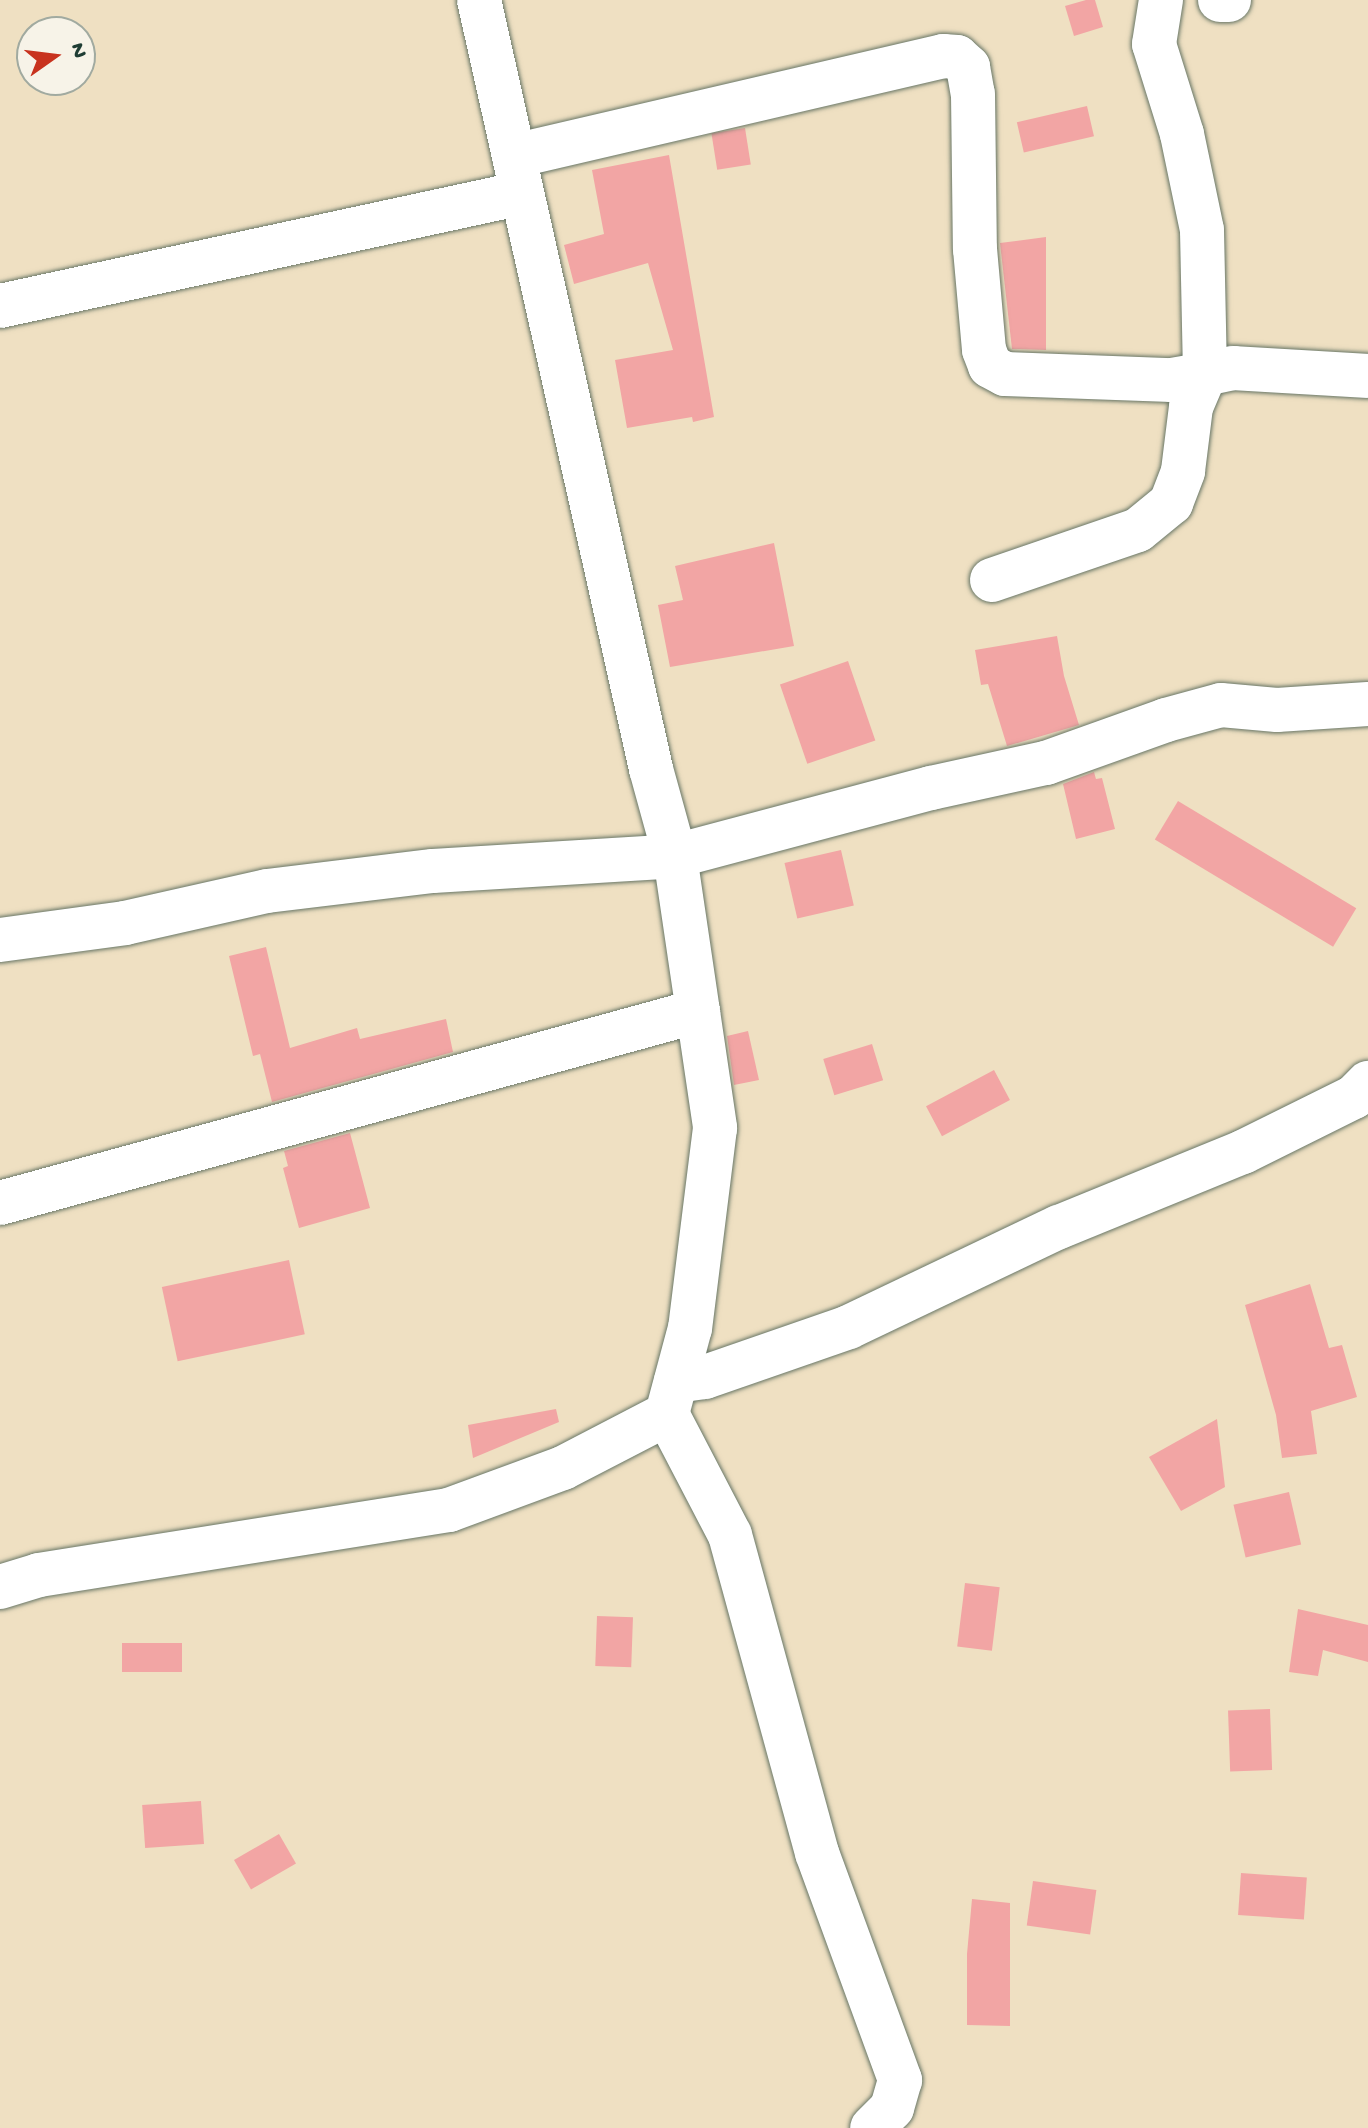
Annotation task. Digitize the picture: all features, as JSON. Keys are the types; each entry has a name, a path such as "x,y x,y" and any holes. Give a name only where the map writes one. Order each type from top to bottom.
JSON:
{"street":[{"path":"479,0 651,769 675,856 715,1128 690,1328 671,1397 730,1535 817,1853 900,2080 892,2108 872,2128"},
{"path":"992,580 1138,530 1171,503 1183,471 1191,407 1205,374 1202,230 1182,134 1154,44 1161,0"},
{"path":"1220,0 1229,0"},
{"path":"0,306 518,174 943,56 957,57 968,67 973,94 975,249 984,350 990,366 1005,374 1172,380 1233,368 1368,376"},
{"path":"0,940 125,923 267,891 433,871 675,856 931,788 1046,763 1166,720 1221,705 1277,710 1368,704"},
{"path":"0,1203 698,1011"},
{"path":"0,1587 39,1575 449,1510 563,1468 705,1377 849,1327 1059,1227 1243,1152 1354,1097 1368,1083"}],"building":[{"path":"1095,0 1103,27 1074,36 1065,6"},
{"path":"1087,106 1094,136 1024,152 1017,122"},
{"path":"745,128 751,165 717,170 711,133"},
{"path":"669,155 714,417 693,422 692,417 627,428 615,360 673,350 648,263 574,284 564,245 604,234 592,170"},
{"path":"1046,237 1046,350 1012,349 1000,243"},
{"path":"774,543 794,646 670,667 658,605 683,600 675,566"},
{"path":"1057,636 1064,676 1079,725 1007,746 988,684 981,685 975,650"},
{"path":"848,661 875,740 807,764 780,684"},
{"path":"1094,772 1096,779 1102,778 1115,829 1076,839 1063,784"},
{"path":"1178,801 1356,908 1333,947 1155,840"},
{"path":"841,850 854,906 797,919 784,863"},
{"path":"266,947 290,1048 357,1028 360,1039 446,1019 453,1052 272,1102 260,1054 253,1056 229,956"},
{"path":"748,1031 759,1080 734,1085 727,1036"},
{"path":"872,1044 883,1080 834,1095 823,1059"},
{"path":"994,1070 1010,1100 942,1136 926,1106"},
{"path":"350,1133 370,1208 299,1228 283,1168 288,1166 284,1151"},
{"path":"289,1260 305,1334 178,1361 162,1287"},
{"path":"1310,1284 1329,1348 1342,1345 1357,1397 1311,1411 1317,1454 1282,1458 1276,1415 1245,1305"},
{"path":"556,1409 559,1422 473,1458 468,1425"},
{"path":"1217,1419 1225,1487 1181,1511 1149,1457"},
{"path":"1289,1492 1301,1545 1246,1557 1233,1505"},
{"path":"965,1583 1000,1587 992,1651 957,1647"},
{"path":"1298,1609 1368,1625 1368,1662 1323,1650 1318,1676 1289,1672"},
{"path":"597,1616 633,1617 631,1667 595,1666"},
{"path":"122,1643 182,1643 182,1672 122,1672"},
{"path":"1270,1709 1272,1770 1230,1771 1228,1710"},
{"path":"201,1801 204,1844 145,1848 142,1805"},
{"path":"279,1834 296,1863 251,1889 234,1860"},
{"path":"1241,1873 1307,1878 1304,1920 1238,1915"},
{"path":"1033,1881 1096,1890 1090,1934 1027,1926"},
{"path":"972,1899 1010,1903 1010,2026 967,2025 967,1954"}]}
